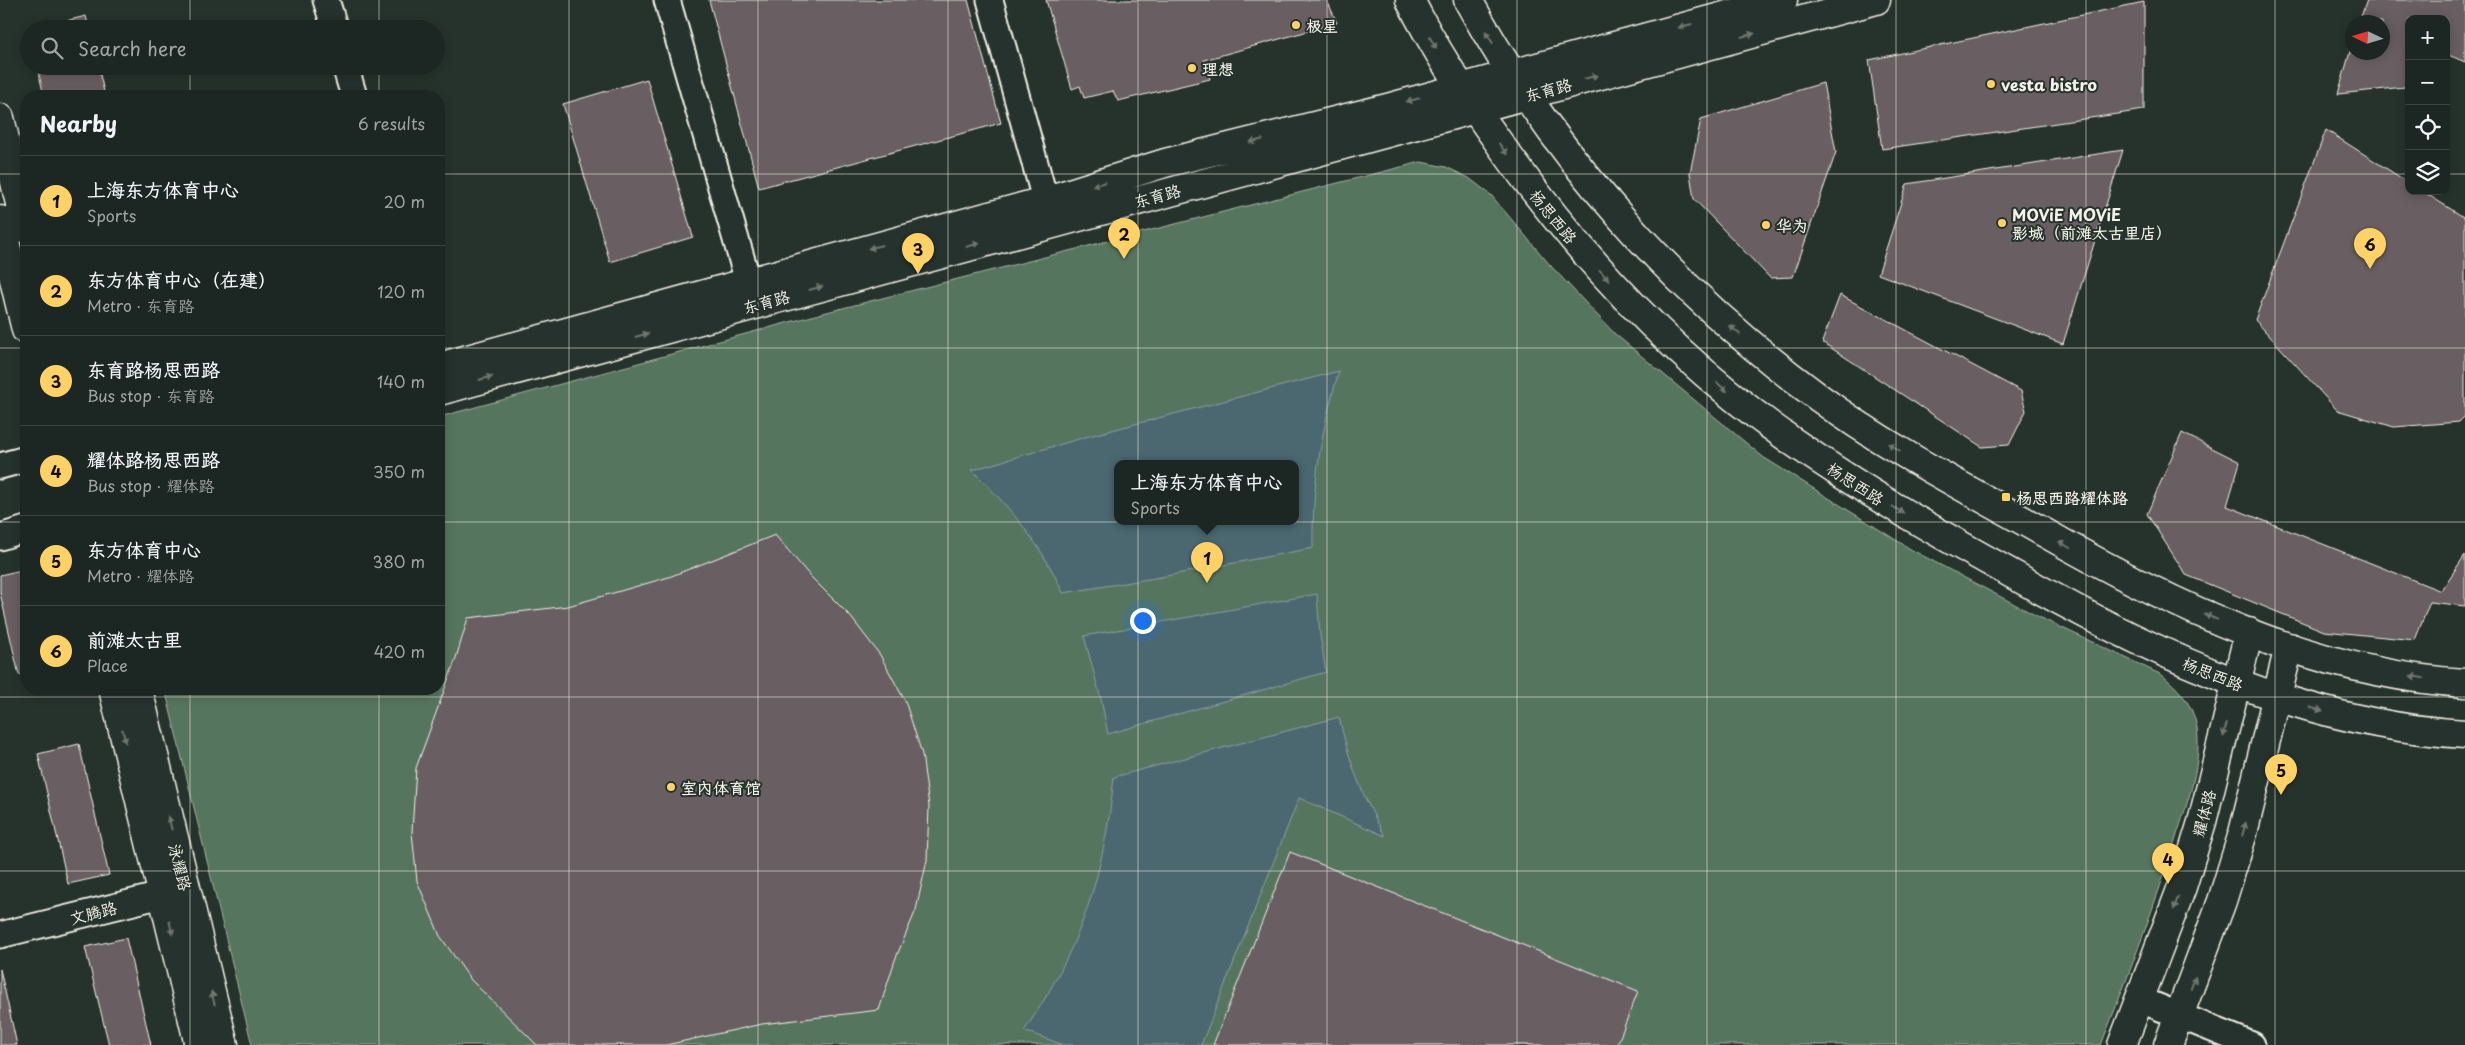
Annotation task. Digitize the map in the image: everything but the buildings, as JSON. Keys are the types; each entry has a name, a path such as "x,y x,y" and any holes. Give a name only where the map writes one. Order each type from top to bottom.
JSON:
{"street":[{"path":"326,0 332,20"},
{"path":"667,0 751,294"},
{"path":"990,0 1048,212"},
{"name":"杨思西路","path":"1410,0 1467,98 1533,191 1574,242 1617,289 1678,349 1728,392 1789,440 1912,519 2083,614 2171,656 2236,683 2276,697 2356,720 2465,734"},
{"path":"1468,0 1520,84 1579,166 1654,253 1706,305 1819,398 1938,474 2107,568 2193,610 2289,647 2366,669 2465,682"},
{"name":"东育路","path":"1520,84 1783,0"},
{"name":"东育路","path":"445,389 751,294 1048,212 1165,163 1467,98 1876,0"},
{"path":"348,75 352,90"},
{"path":"0,118 20,203"},
{"path":"0,220 20,305"},
{"name":"东育路","path":"445,366 751,294"},
{"path":"0,466 20,461"},
{"path":"0,537 20,531"},
{"name":"耀体路","path":"2122,1045 2141,1000 2185,878 2202,822 2249,632"},
{"path":"2168,1045 2225,892 2243,833 2289,647"},
{"name":"泳耀路","path":"115,695 224,1045"},
{"name":"泳耀路","path":"139,695 175,892 199,1045"},
{"name":"文腾路","path":"0,935 175,892"},
{"path":"2141,1000 2252,1045"}],"green space":[{"path":"1421,162 1446,167 1469,178 1491,195 1550,265 1615,334 1763,457 1912,550 2037,616 2162,675 2183,696 2194,715 2198,737 2198,752 2193,781 2150,916 2101,1045 252,1045 166,695 445,695 445,415 823,313"}],"water":[{"path":"1339,371 1327,415 1319,458 1314,502 1313,548 1161,577 1063,593 1045,558 1024,527 972,470 1089,436"},
{"path":"1317,594 1320,635 1326,672 1108,734 1101,699 1084,636"},
{"path":"1339,717 1357,778 1385,836 1299,798 1201,1045 1064,1045 1024,1031 1061,970 1087,910 1104,847 1114,777"}],"place":[{"name":"极星","path":"1296,25"},
{"name":"理想","path":"1192,68"},
{"name":"vesta bistro","path":"1991,84"},
{"name":"MOViE MOViE 影城（前滩太古里店）","path":"2002,223"},
{"name":"华为","path":"1766,225"},
{"name":"东方体育中心（在建）","path":"1124,259"},
{"name":"前滩太古里","path":"2370,269"},
{"name":"东育路杨思西路","path":"918,274"},
{"name":"杨思西路耀体路","path":"2006,497"},
{"name":"上海东方体育中心","path":"1207,583"},
{"name":"室内体育馆","path":"671,787"},
{"name":"东方体育中心","path":"2281,795"},
{"name":"耀体路杨思西路","path":"2168,884"}]}
